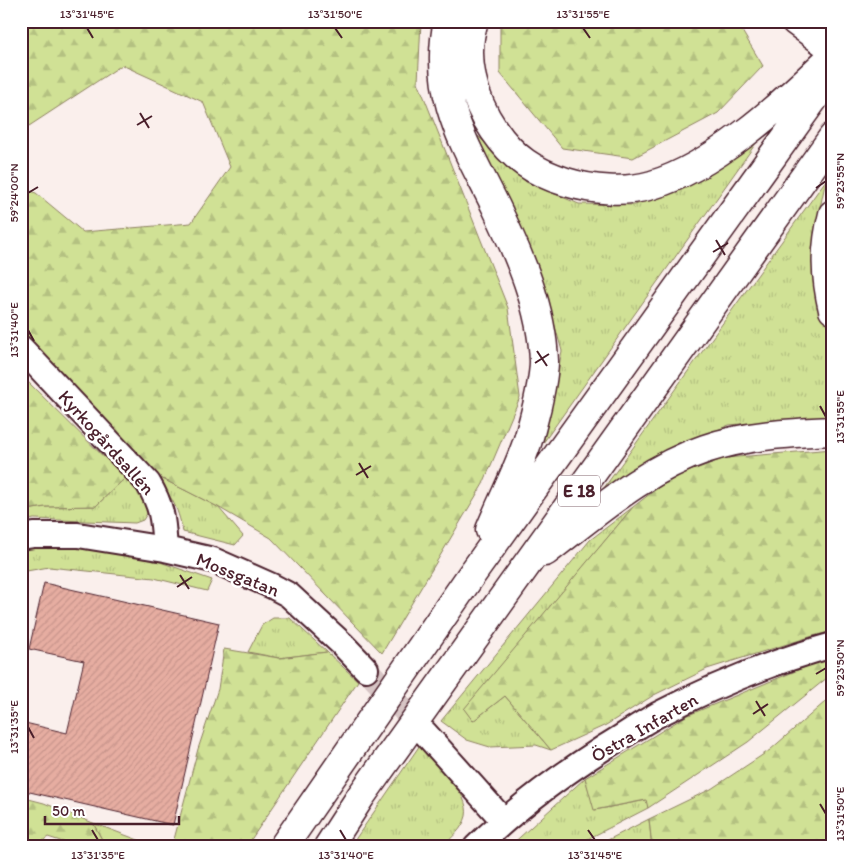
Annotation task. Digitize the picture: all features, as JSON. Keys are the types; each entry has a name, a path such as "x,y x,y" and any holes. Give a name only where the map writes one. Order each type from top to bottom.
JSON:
{"main road":[{"path":"448,21 444,40 444,65 446,89 453,117 519,257 542,330 544,364 540,392 528,442 470,577"},
{"path":"474,21 470,52 472,78 485,118 501,141 518,158 545,176 577,185 614,190 652,185 689,169 726,147 830,64 795,21"},
{"name":"E 18","path":"283,847 830,64"},
{"name":"E 18","path":"328,847 361,796 833,137"},
{"path":"833,214 825,254 827,286 833,310"},
{"path":"524,568 658,469 681,458 728,442 770,434 833,431"}],"street":[{"name":"Kyrkogårdsallén","path":"21,348 148,483 157,498 162,512 165,549"},
{"name":"Mossgatan","path":"21,537 34,535 78,535 165,549 213,560 288,595 366,669"},
{"name":"Östra Infarten","path":"476,847 503,820 562,775 655,716 728,681 800,654 833,646"},
{"path":"425,733 503,820"}],"green space":[{"path":"21,21 421,21 418,82 508,308 520,397 483,484 382,653 271,538 218,507 153,474 21,334 21,188 36,193 83,232 191,223 230,167 203,102 122,65 29,126 21,119"},
{"path":"500,21 736,21 763,66 718,113 633,158 562,148 500,73"},
{"path":"477,135 526,182 579,204 635,205 705,177 759,139 543,443 562,351 539,270"},
{"path":"826,180 818,217 812,263 821,309 833,331 833,418 809,418 729,425 654,458 601,492"},
{"path":"21,375 125,478 96,506 45,507 21,511"},
{"path":"833,449 833,631 707,669 654,695 606,725 551,750 505,696 473,721 464,709 633,507 669,479 725,458"},
{"path":"153,474 218,507 243,536 235,545 183,532 172,501"},
{"path":"125,478 146,502 148,512 143,520 135,523 34,519 21,522 21,511 45,507 96,506"},
{"path":"633,507 465,709 473,721 505,696 551,750 536,745 490,747 467,740 441,721 590,540"},
{"path":"34,547 82,547 160,562 212,580 207,591 154,578 49,567 21,572 21,550"},
{"path":"273,618 290,618 327,652 279,658 248,652 262,625"},
{"path":"224,649 279,658 327,652 358,681 246,847 172,847 198,749 218,689"},
{"path":"833,658 833,673 748,742 648,808 646,800 594,810 585,778 686,716 820,661"},
{"path":"833,695 833,847 652,847 649,819 711,789 770,750"},
{"path":"420,745 442,768 463,798 466,816 459,829 442,847 350,847"},
{"path":"585,778 595,810 647,800 648,808 572,847 509,847"},
{"path":"21,797 44,803 93,823 106,847 79,847 48,837 34,847 21,847"},
{"path":"649,819 652,847 595,847 596,846"},
{"path":"93,823 157,847 106,847"}],"building":[{"path":"44,583 219,623 173,825 21,790 21,722 67,733 84,661 29,649"}],"tunnel":[{"path":"366,669 425,733"}]}
